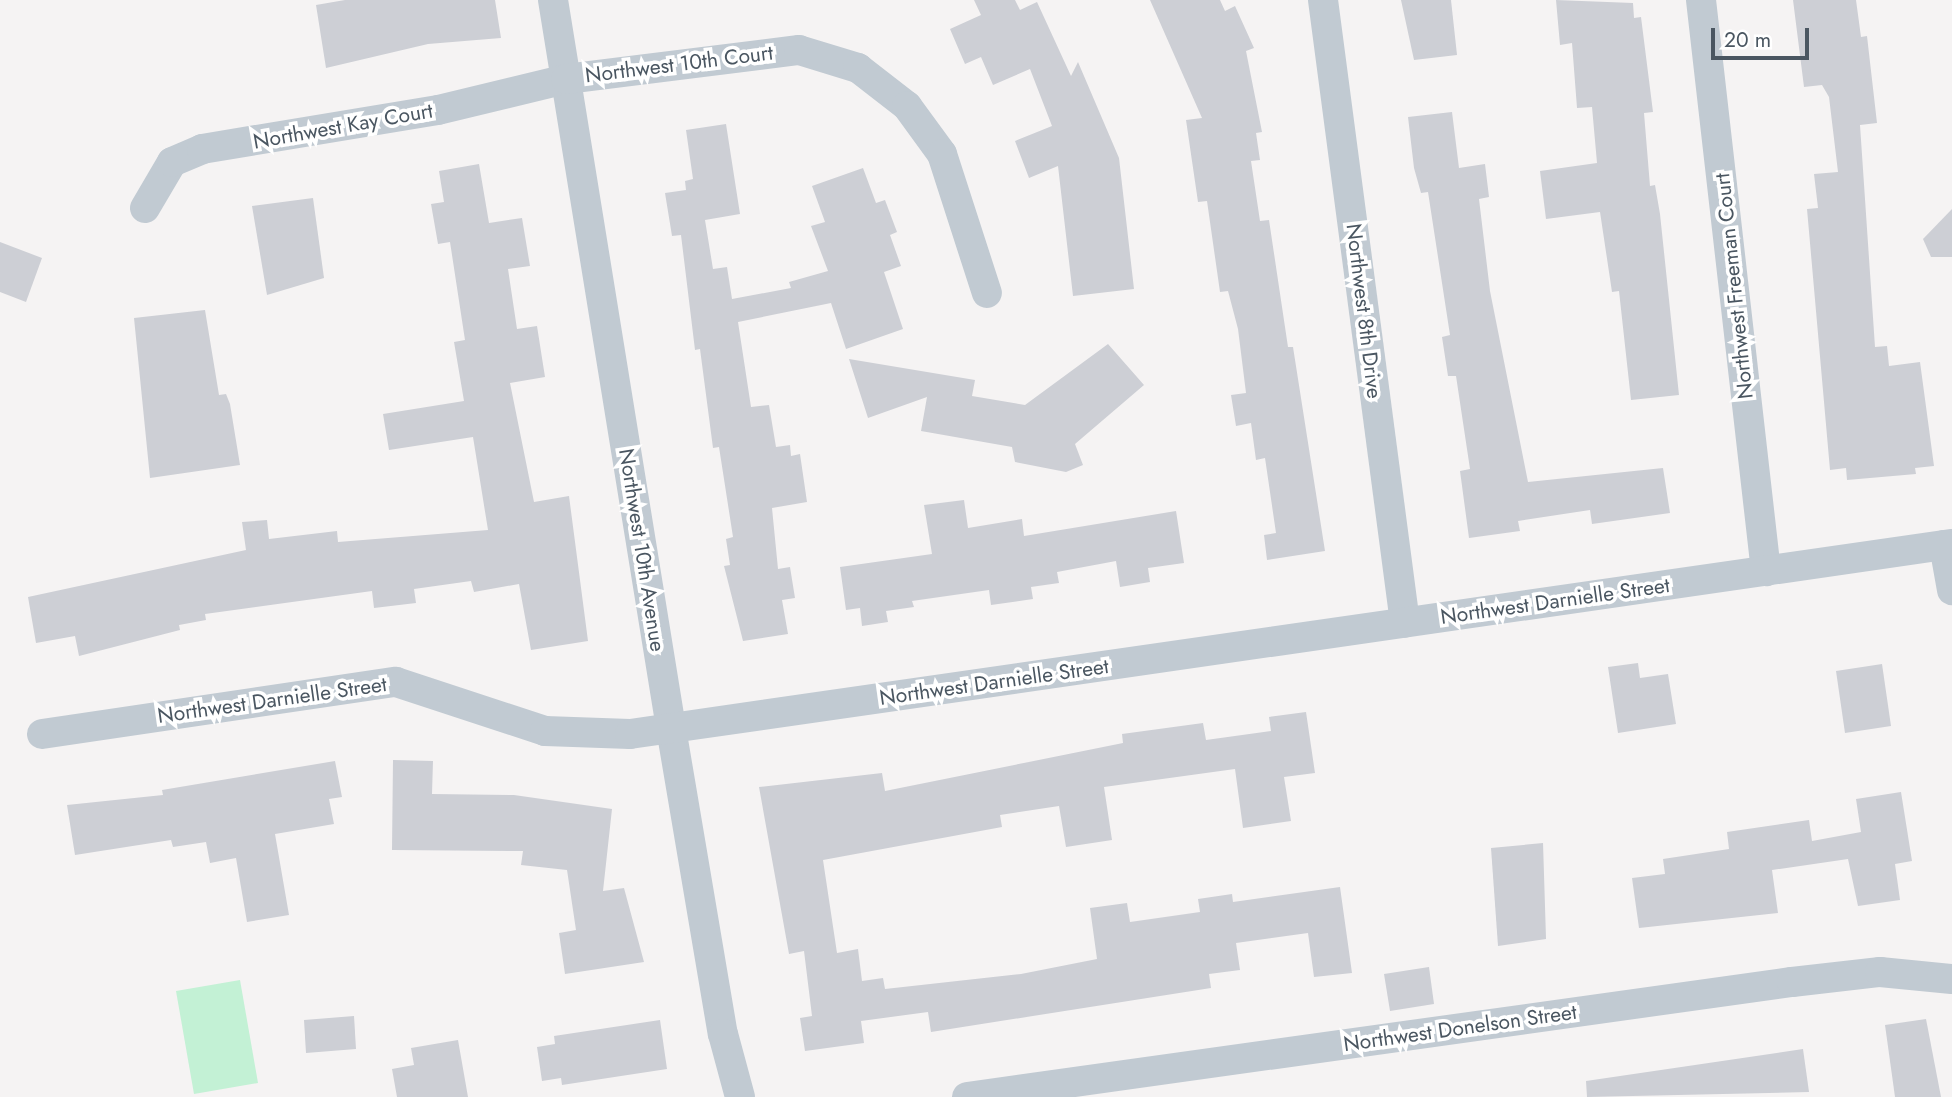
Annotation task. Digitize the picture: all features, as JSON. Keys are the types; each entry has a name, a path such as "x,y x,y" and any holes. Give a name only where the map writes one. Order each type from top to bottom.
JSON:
{"street":[{"name":"Northwest 10th Avenue","path":"553,0 723,1034 740,1097"},
{"name":"Northwest 8th Drive","path":"1323,0 1405,623"},
{"name":"Northwest Freeman Court","path":"1701,0 1766,571"},
{"name":"Northwest 10th Court","path":"566,79 754,51 799,50 858,68 907,106 942,154 987,293"},
{"name":"Northwest Kay Court","path":"145,208 172,162 194,152 438,110 566,79"},
{"name":"Northwest Darnielle Street","path":"42,734 397,682 570,735 671,728 1948,545"},
{"path":"1948,545 1952,590"},
{"name":"Northwest Donelson Street","path":"967,1097 1792,982 1880,972 1952,979"}],"green space":[{"path":"240,980 258,1083 194,1094 176,991"}],"building":[{"path":"345,0 495,0 501,38 428,44 326,68 316,5"},
{"path":"974,0 1015,0 1020,10 1037,2 1071,76 1078,62 1119,158 1134,289 1073,296 1058,166 1029,178 1015,141 1052,126 1030,69 993,85 981,57 965,64 950,29 981,15"},
{"path":"1150,0 1220,0 1225,11 1235,6 1254,48 1246,51 1262,132 1256,133 1260,160 1251,161 1260,221 1269,220 1288,347 1293,347 1325,551 1267,560 1264,535 1276,533 1265,458 1256,460 1251,423 1236,426 1231,395 1246,393 1238,329 1228,291 1220,292 1207,201 1198,202 1186,120 1202,118"},
{"path":"1401,0 1451,0 1457,55 1414,60"},
{"path":"1556,0 1633,3 1634,18 1641,17 1653,112 1644,113 1650,186 1655,185 1660,214 1679,395 1631,400 1619,291 1612,292 1600,212 1546,219 1540,171 1597,163 1592,107 1577,108 1572,43 1560,45"},
{"path":"1793,0 1856,0 1861,37 1867,36 1877,123 1860,125 1875,347 1887,346 1889,366 1920,362 1934,466 1915,468 1916,474 1847,480 1846,468 1830,470 1807,209 1818,208 1814,174 1838,172 1829,97 1822,85 1804,87"},
{"path":"1452,112 1459,168 1485,164 1489,197 1479,199 1490,291 1528,482 1663,468 1670,513 1592,524 1590,510 1518,521 1520,531 1469,538 1460,471 1470,469 1456,376 1448,376 1442,337 1450,335 1428,192 1421,193 1414,168 1408,117"},
{"path":"726,124 740,214 705,220 713,269 727,267 732,299 791,288 789,282 828,271 811,226 825,222 812,186 863,168 876,203 885,200 897,232 890,235 901,266 884,272 903,329 846,349 831,303 738,322 751,407 769,405 776,447 790,445 791,456 800,454 807,502 772,508 778,569 790,567 795,598 782,600 788,634 743,641 724,566 730,565 726,539 733,537 719,447 713,448 700,349 695,350 681,235 672,236 665,193 686,190 685,181 693,179 686,130"},
{"path":"479,164 489,223 522,218 530,266 508,269 517,329 537,326 545,377 510,383 534,502 569,496 588,641 531,650 519,584 474,592 471,581 414,589 416,603 374,608 372,591 205,614 206,620 179,625 180,630 79,656 75,636 36,643 28,597 246,550 242,522 267,520 269,539 337,531 338,542 488,530 473,437 389,450 383,414 464,401 454,342 465,340 450,242 438,244 431,204 444,202 439,171"},
{"path":"313,198 324,278 267,295 252,206"},
{"path":"1952,209 1952,257 1931,257 1923,239"},
{"path":"0,242 42,258 26,302 0,292"},
{"path":"205,310 219,395 226,394 230,404 240,465 150,478 134,318"},
{"path":"1108,344 1144,385 1075,444 1083,465 1066,472 1015,462 1012,447 921,431 927,397 868,418 849,359 975,380 972,396 1025,405"},
{"path":"964,500 968,528 1022,519 1024,536 1176,511 1184,563 1148,568 1150,582 1120,587 1116,561 1057,572 1059,583 1031,587 1033,599 991,605 989,590 912,601 914,607 886,611 888,622 862,626 860,608 846,610 840,567 932,554 924,505"},
{"path":"1638,663 1640,678 1668,674 1676,724 1618,733 1608,667"},
{"path":"1882,664 1891,726 1845,733 1836,671"},
{"path":"1306,712 1315,773 1284,777 1291,821 1243,828 1235,769 1104,787 1112,840 1066,847 1059,806 1000,815 1002,827 823,860 837,953 858,949 862,981 883,978 885,989 1021,974 1097,959 1090,908 1127,903 1130,922 1200,912 1198,899 1232,894 1233,902 1340,887 1352,973 1314,977 1308,933 1236,943 1240,970 1209,974 1211,988 931,1032 928,1012 861,1021 864,1043 805,1051 800,1018 812,1016 804,951 789,954 759,787 882,773 885,791 1123,743 1122,734 1203,723 1206,740 1271,731 1269,717"},
{"path":"393,760 433,761 432,794 514,795 612,809 603,891 624,888 644,962 565,974 559,933 576,930 567,870 521,865 523,851 392,850"},
{"path":"335,761 342,797 329,799 334,824 275,834 289,915 247,922 236,858 210,863 206,842 173,847 171,840 75,855 67,805 163,795 162,790"},
{"path":"1901,792 1912,861 1895,864 1900,900 1858,906 1848,859 1772,870 1778,913 1639,928 1632,878 1665,874 1663,859 1729,849 1727,832 1809,820 1812,841 1861,832 1856,799"},
{"path":"1543,843 1546,939 1498,946 1491,848"},
{"path":"1429,967 1434,1004 1390,1011 1384,974"},
{"path":"354,1016 356,1049 306,1053 304,1020"},
{"path":"1926,1019 1941,1097 1895,1097 1885,1025"},
{"path":"660,1020 667,1069 562,1085 561,1078 542,1081 537,1047 555,1044 554,1036"},
{"path":"458,1040 468,1097 397,1097 392,1069 414,1065 411,1048"},
{"path":"1803,1049 1809,1092 1587,1097 1586,1081"}]}
